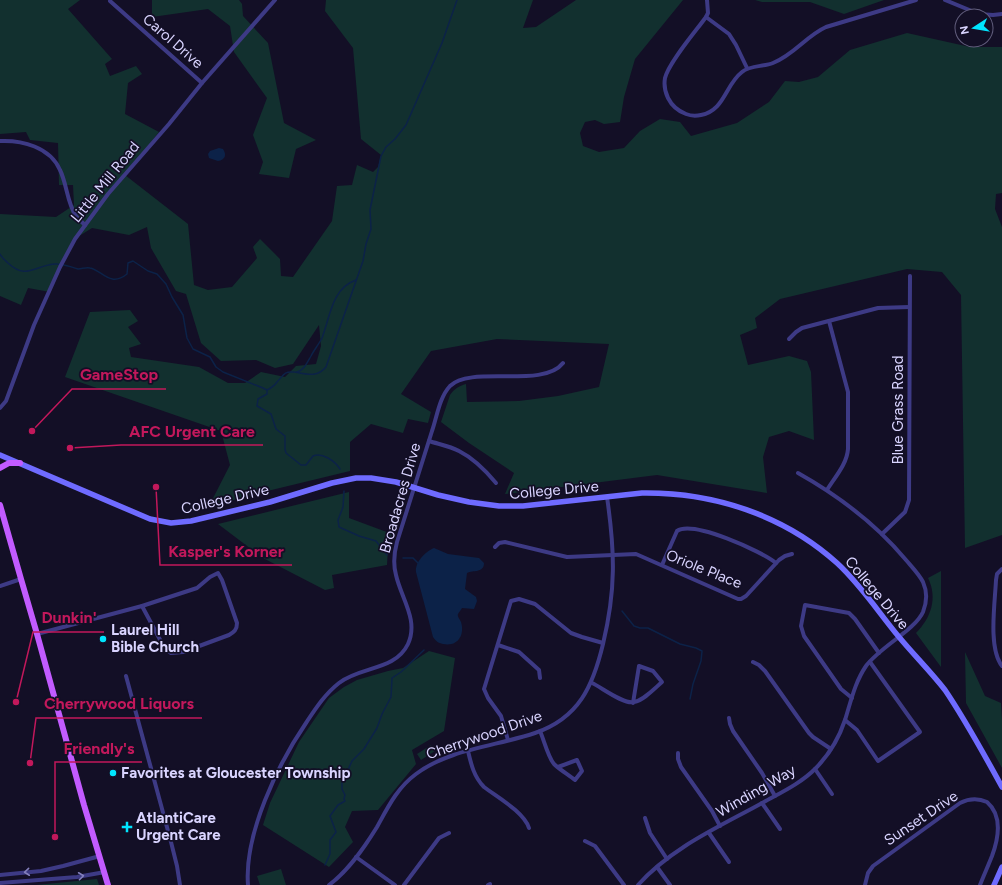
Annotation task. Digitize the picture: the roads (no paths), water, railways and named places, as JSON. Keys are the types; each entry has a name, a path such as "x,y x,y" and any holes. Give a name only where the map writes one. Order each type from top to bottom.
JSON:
{"main road":[{"name":"College Drive","path":"0,455 150,519 171,523 191,521 270,502 332,483 356,478 371,478 396,482 438,495 499,506 523,506 658,492 694,496 720,501 748,509 791,530 837,564 862,590 898,636 944,689 965,720 1002,787"},
{"path":"0,468 9,464 20,463"},
{"path":"0,505 83,802 108,885"},
{"path":"994,885 1002,867"}],"street":[{"name":"Little Mill Road","path":"0,408 6,400 32,332 69,247 108,194 275,0"},
{"path":"707,0 708,13 706,17 672,64 666,77 666,91 670,102 676,108 688,115 694,116 708,113 716,108 736,78 746,68 773,63 785,57 814,33 826,28 916,0"},
{"path":"945,0 978,14 993,16 1002,14"},
{"name":"Carol Drive","path":"110,1 202,83"},
{"path":"706,17 729,34 736,45 746,68"},
{"path":"0,141 11,140 23,142 46,152 60,168 70,204 76,216 85,225"},
{"name":"Blue Grass Road","path":"882,534 907,508 909,500 910,276"},
{"path":"789,339 799,330 829,321 878,308 909,307"},
{"path":"827,490 844,464 848,449 848,392 829,321"},
{"name":"Broadacres Drive","path":"248,885 248,862 261,812 276,776 299,733 326,696 339,683 357,673 394,661 408,644 412,622 397,578 394,561 397,542 445,394 452,384 459,380 467,378 519,376 550,372 558,369 563,363"},
{"path":"429,441 462,452 485,470 496,483"},
{"name":"Winding Way","path":"638,885 657,867 680,850 720,826 795,785 815,769 839,736 860,676 878,653 914,624 924,608 926,593 921,578 895,547 859,513 827,490 798,473"},
{"name":"Cherrywood Drive","path":"329,885 341,875 356,857 376,828 394,797 408,781 422,769 468,751 540,731 559,720 582,698 592,682 598,665 609,618 612,597 613,555 607,497"},
{"path":"662,565 678,530 681,529 711,534 743,544 776,562"},
{"name":"Oriole Place","path":"495,547 499,543 505,542 567,557 636,554 741,599 746,596 776,562 785,556 792,554"},
{"path":"1002,569 997,574 996,580 993,641 997,658 1002,666"},
{"path":"37,634 142,606 197,588 210,577 218,573 222,580 237,627 229,636 184,652 171,653 165,649 142,606"},
{"path":"0,586 20,579"},
{"path":"508,740 501,716 488,698 484,689 511,601 516,599 538,605 568,631 575,635 603,643"},
{"path":"852,698 841,689 804,636 801,626 806,605 849,614 855,619 878,653"},
{"path":"498,645 521,653 540,670 540,678"},
{"path":"753,662 766,671 811,735 831,749"},
{"path":"845,720 856,730 878,761 920,732 870,662"},
{"path":"592,682 625,702 632,703 643,697 662,682 650,670 639,666 632,703"},
{"path":"126,676 176,860 180,885"},
{"path":"729,718 733,731 758,767 775,796"},
{"path":"540,731 551,759 558,767 575,780 582,771 577,760 558,767"},
{"path":"468,751 474,774 479,782 522,816 528,823 529,828"},
{"path":"678,753 680,765 712,811 720,826"},
{"path":"815,769 832,794"},
{"name":"Sunset Drive","path":"865,885 868,873 873,866 960,803 969,800 979,800 990,804 997,810 1002,823 999,838 980,885"},
{"path":"762,803 780,829"},
{"path":"645,818 650,833 667,859"},
{"path":"404,885 439,838 449,833"},
{"path":"709,833 729,862"},
{"path":"585,841 595,846 624,885"},
{"path":"0,875 47,870 100,856"},
{"path":"356,857 395,885"},
{"path":"657,867 670,885"},
{"path":"0,883 77,877 105,872"}],"water":[{"path":"219,148 223,149 224,151 224,158 218,161 209,158 208,154 210,151"},
{"path":"434,548 448,554 479,558 484,563 484,566 480,570 467,573 465,589 476,597 477,601 474,609 462,608 459,612 458,616 461,622 462,631 459,639 453,644 440,643 433,637 416,572 417,565 421,558"}],"waterway":[{"path":"294,372 315,374 319,373 326,367 363,261 366,244 371,229 370,210 381,156 386,147 395,139 406,125 442,43 457,0"},
{"path":"0,254 8,263 20,271 30,271 47,265 60,264 78,269 94,269 111,279 121,278 127,274 128,263 133,261 148,271 157,274 166,284 183,315 187,338 193,349 210,357 216,367 223,372 267,390"},
{"path":"297,372 302,370 305,366 322,338 337,296 342,289 356,280"},
{"path":"293,372 286,373 267,390 267,394 258,399 257,406 271,414 276,429 285,436 286,453 301,465 306,465 313,456 320,455 332,460 340,469"},
{"path":"344,491 343,507 338,520 339,527 359,536 376,541 387,555"},
{"path":"403,558 413,558 418,563"},
{"path":"622,611 634,626 648,628 680,644 702,651 701,661 693,684 690,699"},
{"path":"325,865 330,854 330,840 336,832 330,816 338,805 345,801 342,783 352,761 364,749 377,728 382,714 391,697 392,678 401,672 424,650"}],"place":[{"name":"GameStop","path":"32,431"},
{"name":"AFC Urgent Care","path":"70,448"},
{"name":"Kasper's Korner","path":"156,487"},
{"name":"Laurel Hill Bible Church","path":"103,639"},
{"name":"Dunkin'","path":"16,702"},
{"name":"Cherrywood Liquors","path":"30,763"},
{"name":"Favorites at Gloucester Township","path":"113,773"},
{"name":"AtlantiCare Urgent Care","path":"127,827"},
{"name":"Friendly's","path":"55,837"}]}
